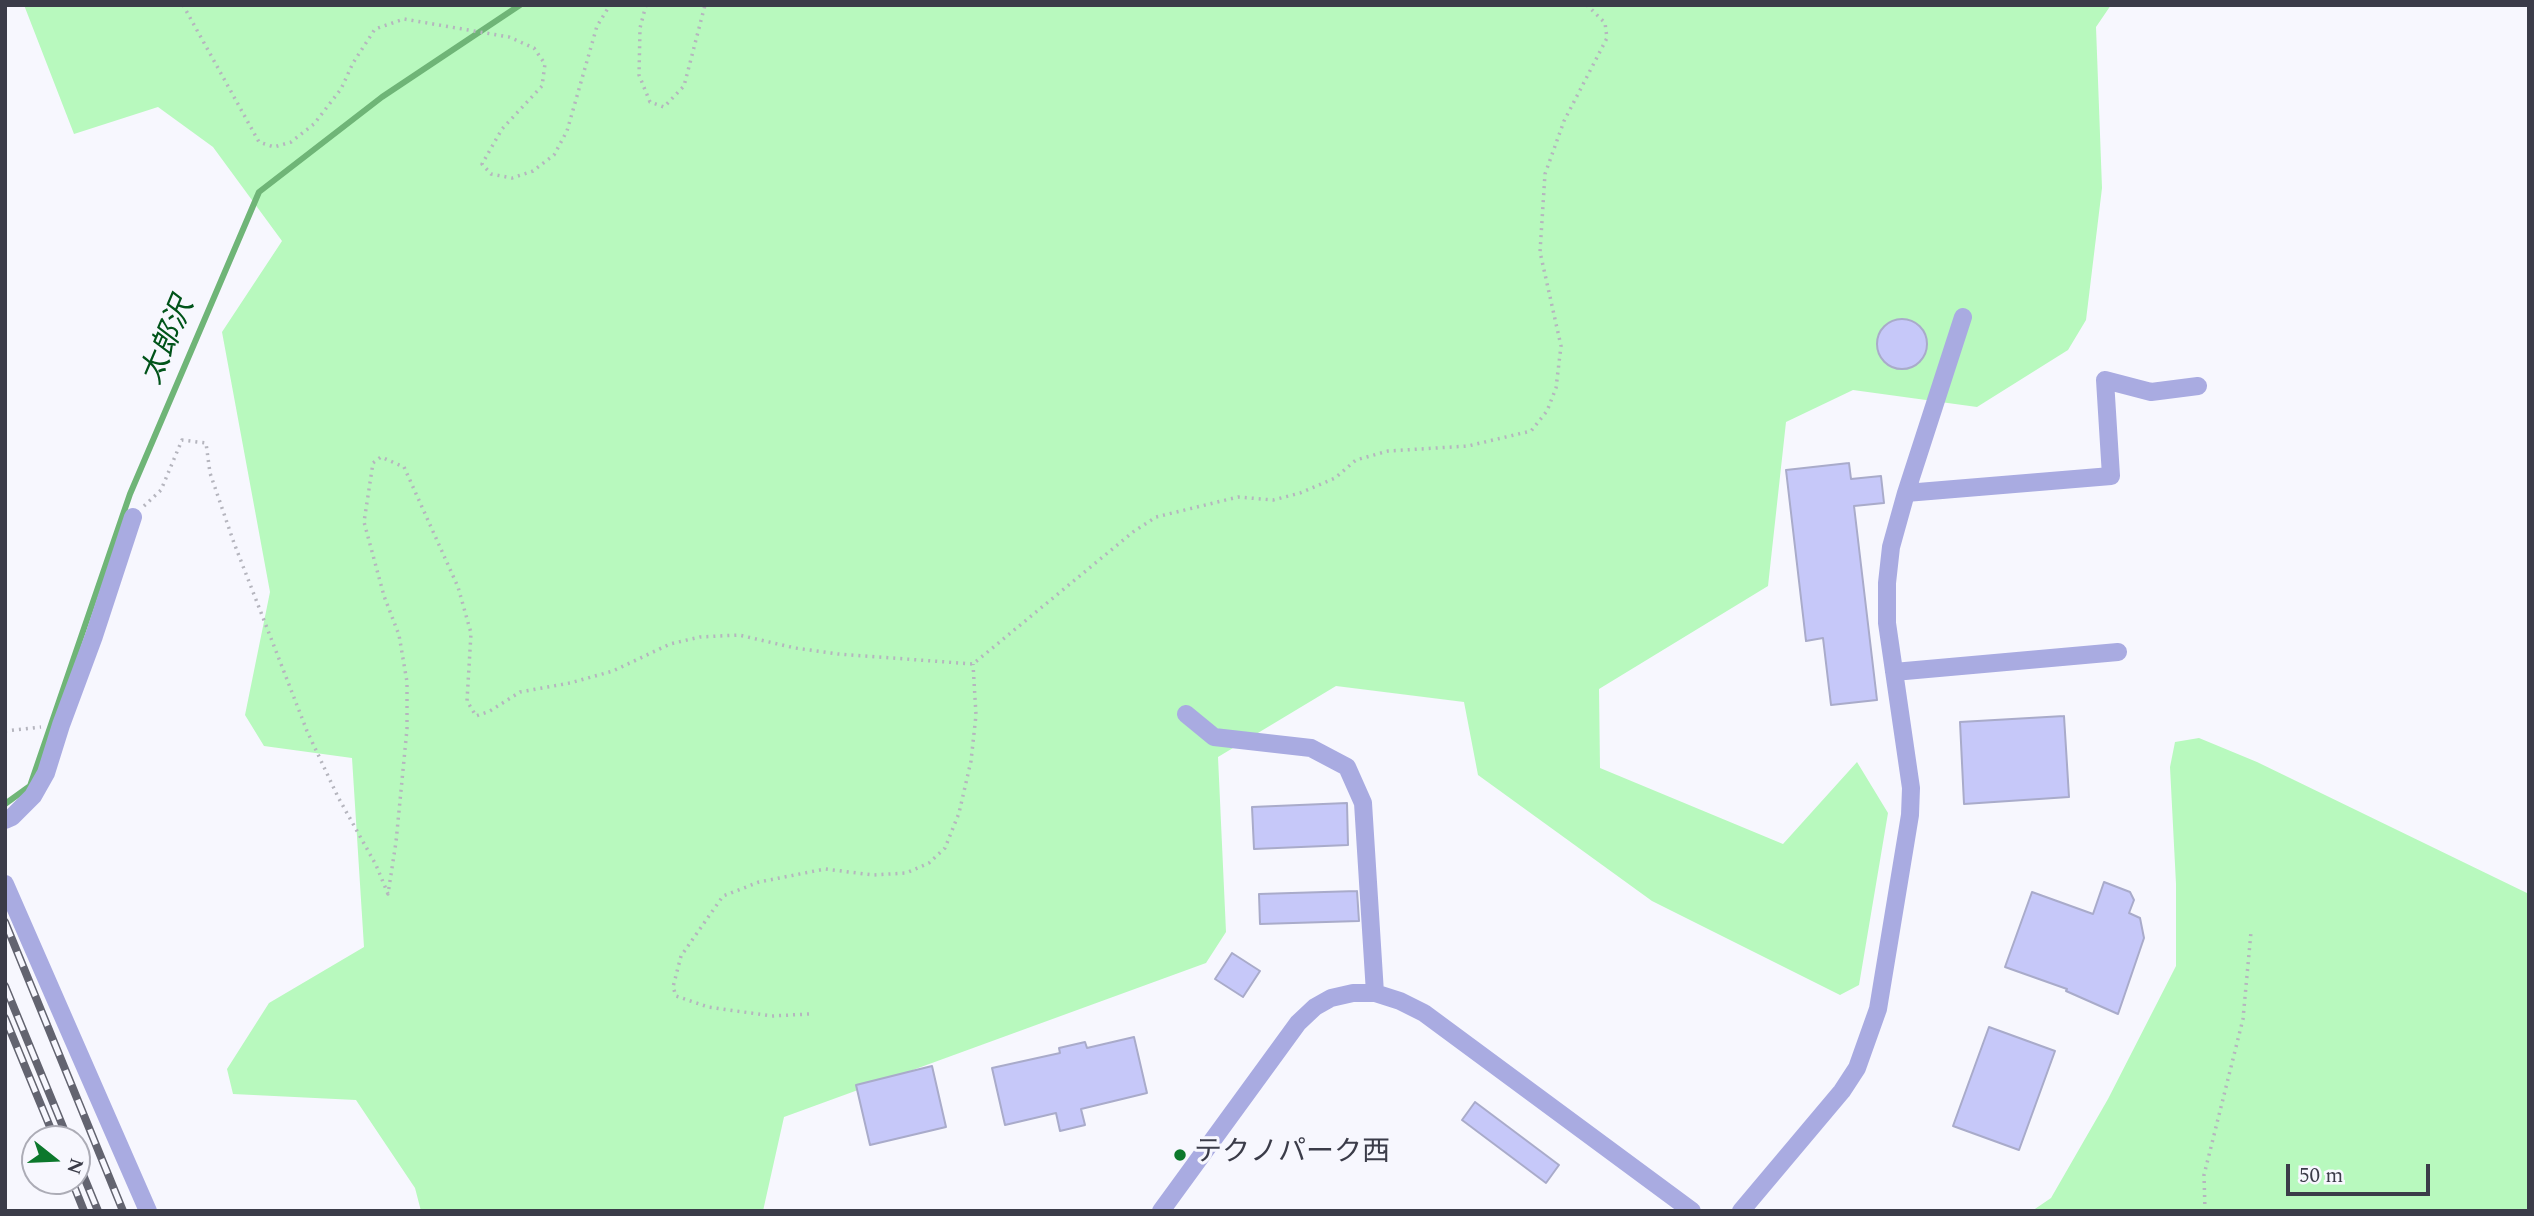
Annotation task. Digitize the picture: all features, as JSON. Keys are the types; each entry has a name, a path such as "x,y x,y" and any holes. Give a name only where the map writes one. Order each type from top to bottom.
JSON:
{"street":[{"path":"1741,1211 1842,1090 1857,1068 1875,1019 1910,815 1911,788 1887,623 1886,583 1891,547 1906,493 1963,317"},
{"path":"1906,493 2111,476 2105,380 2151,392 2198,386"},
{"path":"5,820 12,817 33,796 46,773 133,517"},
{"path":"1894,672 2118,652"},
{"path":"1186,714 1214,737 1311,748 1347,766 1363,803 1375,993"},
{"path":"5,884 148,1211"},
{"path":"1161,1211 1298,1023 1315,1007 1331,998 1353,993 1375,993 1423,1013 1692,1211"}],"path":[{"path":"183,5 259,142 274,147 291,142 314,124 341,89 353,63 375,29 404,19 509,37 534,48 545,64 542,86 502,129 482,164 491,174 512,178 533,172 554,155 567,131 597,26 610,5"},
{"path":"646,5 640,29 639,75 650,102 664,107 684,86 705,5"},
{"path":"133,517 161,491 182,440 206,443 210,473 222,508 307,731 338,797 376,865 388,894 407,729 407,682 399,635 384,596 364,522 373,463 381,457 404,467 458,587 471,633 467,701 476,716 490,711 520,692 570,683 613,671 670,644 700,637 739,635 838,654 973,664 1133,532 1156,517 1238,497 1273,500 1335,478 1356,460 1388,451 1468,446 1531,431 1548,411 1556,388 1561,346 1540,252 1545,174 1564,121 1607,38 1605,23 1587,5"},
{"path":"809,1014 772,1016 708,1007 676,996 673,987 681,956 723,895 759,882 825,869 873,875 906,873 929,863 945,848 959,813 971,761 976,715 973,664"},
{"path":"5,731 61,725"},
{"path":"2205,1211 2204,1175 2244,1019 2251,932"}],"green space":[{"path":"24,5 2111,5 2096,27 2102,188 2086,320 2068,350 1977,407 1853,390 1786,422 1768,586 1599,689 1600,768 1783,844 1857,762 1888,813 1859,985 1840,995 1652,901 1478,775 1464,702 1336,686 1218,757 1226,932 1206,963 784,1117 763,1211 421,1211 415,1188 356,1100 233,1094 227,1069 269,1003 364,947 352,758 264,746 245,715 270,592 222,332 282,241 213,147 158,107 74,134"},
{"path":"2199,738 2257,762 2529,894 2529,1211 2032,1211 2051,1198 2108,1099 2176,966 2176,884 2170,767 2175,742"}],"building":[{"path":"1902,319 1919,327 1927,344 1919,361 1902,369 1885,361 1877,344 1885,327"},
{"path":"1849,463 1851,479 1881,476 1884,503 1854,506 1877,700 1831,705 1823,638 1806,641 1786,470"},
{"path":"2064,716 2069,797 1964,804 1960,722"},
{"path":"1347,803 1348,845 1254,849 1252,807"},
{"path":"2104,882 2130,892 2134,900 2129,913 2140,918 2144,938 2118,1014 2066,991 2067,989 2005,967 2032,892 2093,914"},
{"path":"1357,891 1359,921 1260,924 1259,894"},
{"path":"1232,953 1260,971 1243,997 1215,979"},
{"path":"1989,1027 2055,1051 2019,1150 1953,1126"},
{"path":"1134,1037 1147,1093 1081,1109 1085,1125 1060,1131 1056,1113 1005,1125 992,1068 1060,1053 1059,1048 1085,1042 1087,1048"},
{"path":"932,1066 946,1127 870,1145 856,1085"},
{"path":"1475,1102 1559,1165 1546,1183 1462,1120"}],"waterway":[{"name":"太郎沢","path":"5,804 30,786 130,494 259,192 382,97 520,5"}],"railway":[{"path":"5,922 123,1211"},
{"path":"5,986 62,1125"},
{"path":"5,1018 49,1125"},
{"path":"91,1194 98,1211"},
{"path":"78,1195 84,1211"}],"place":[{"name":"テクノパーク西","path":"1180,1155"}]}
